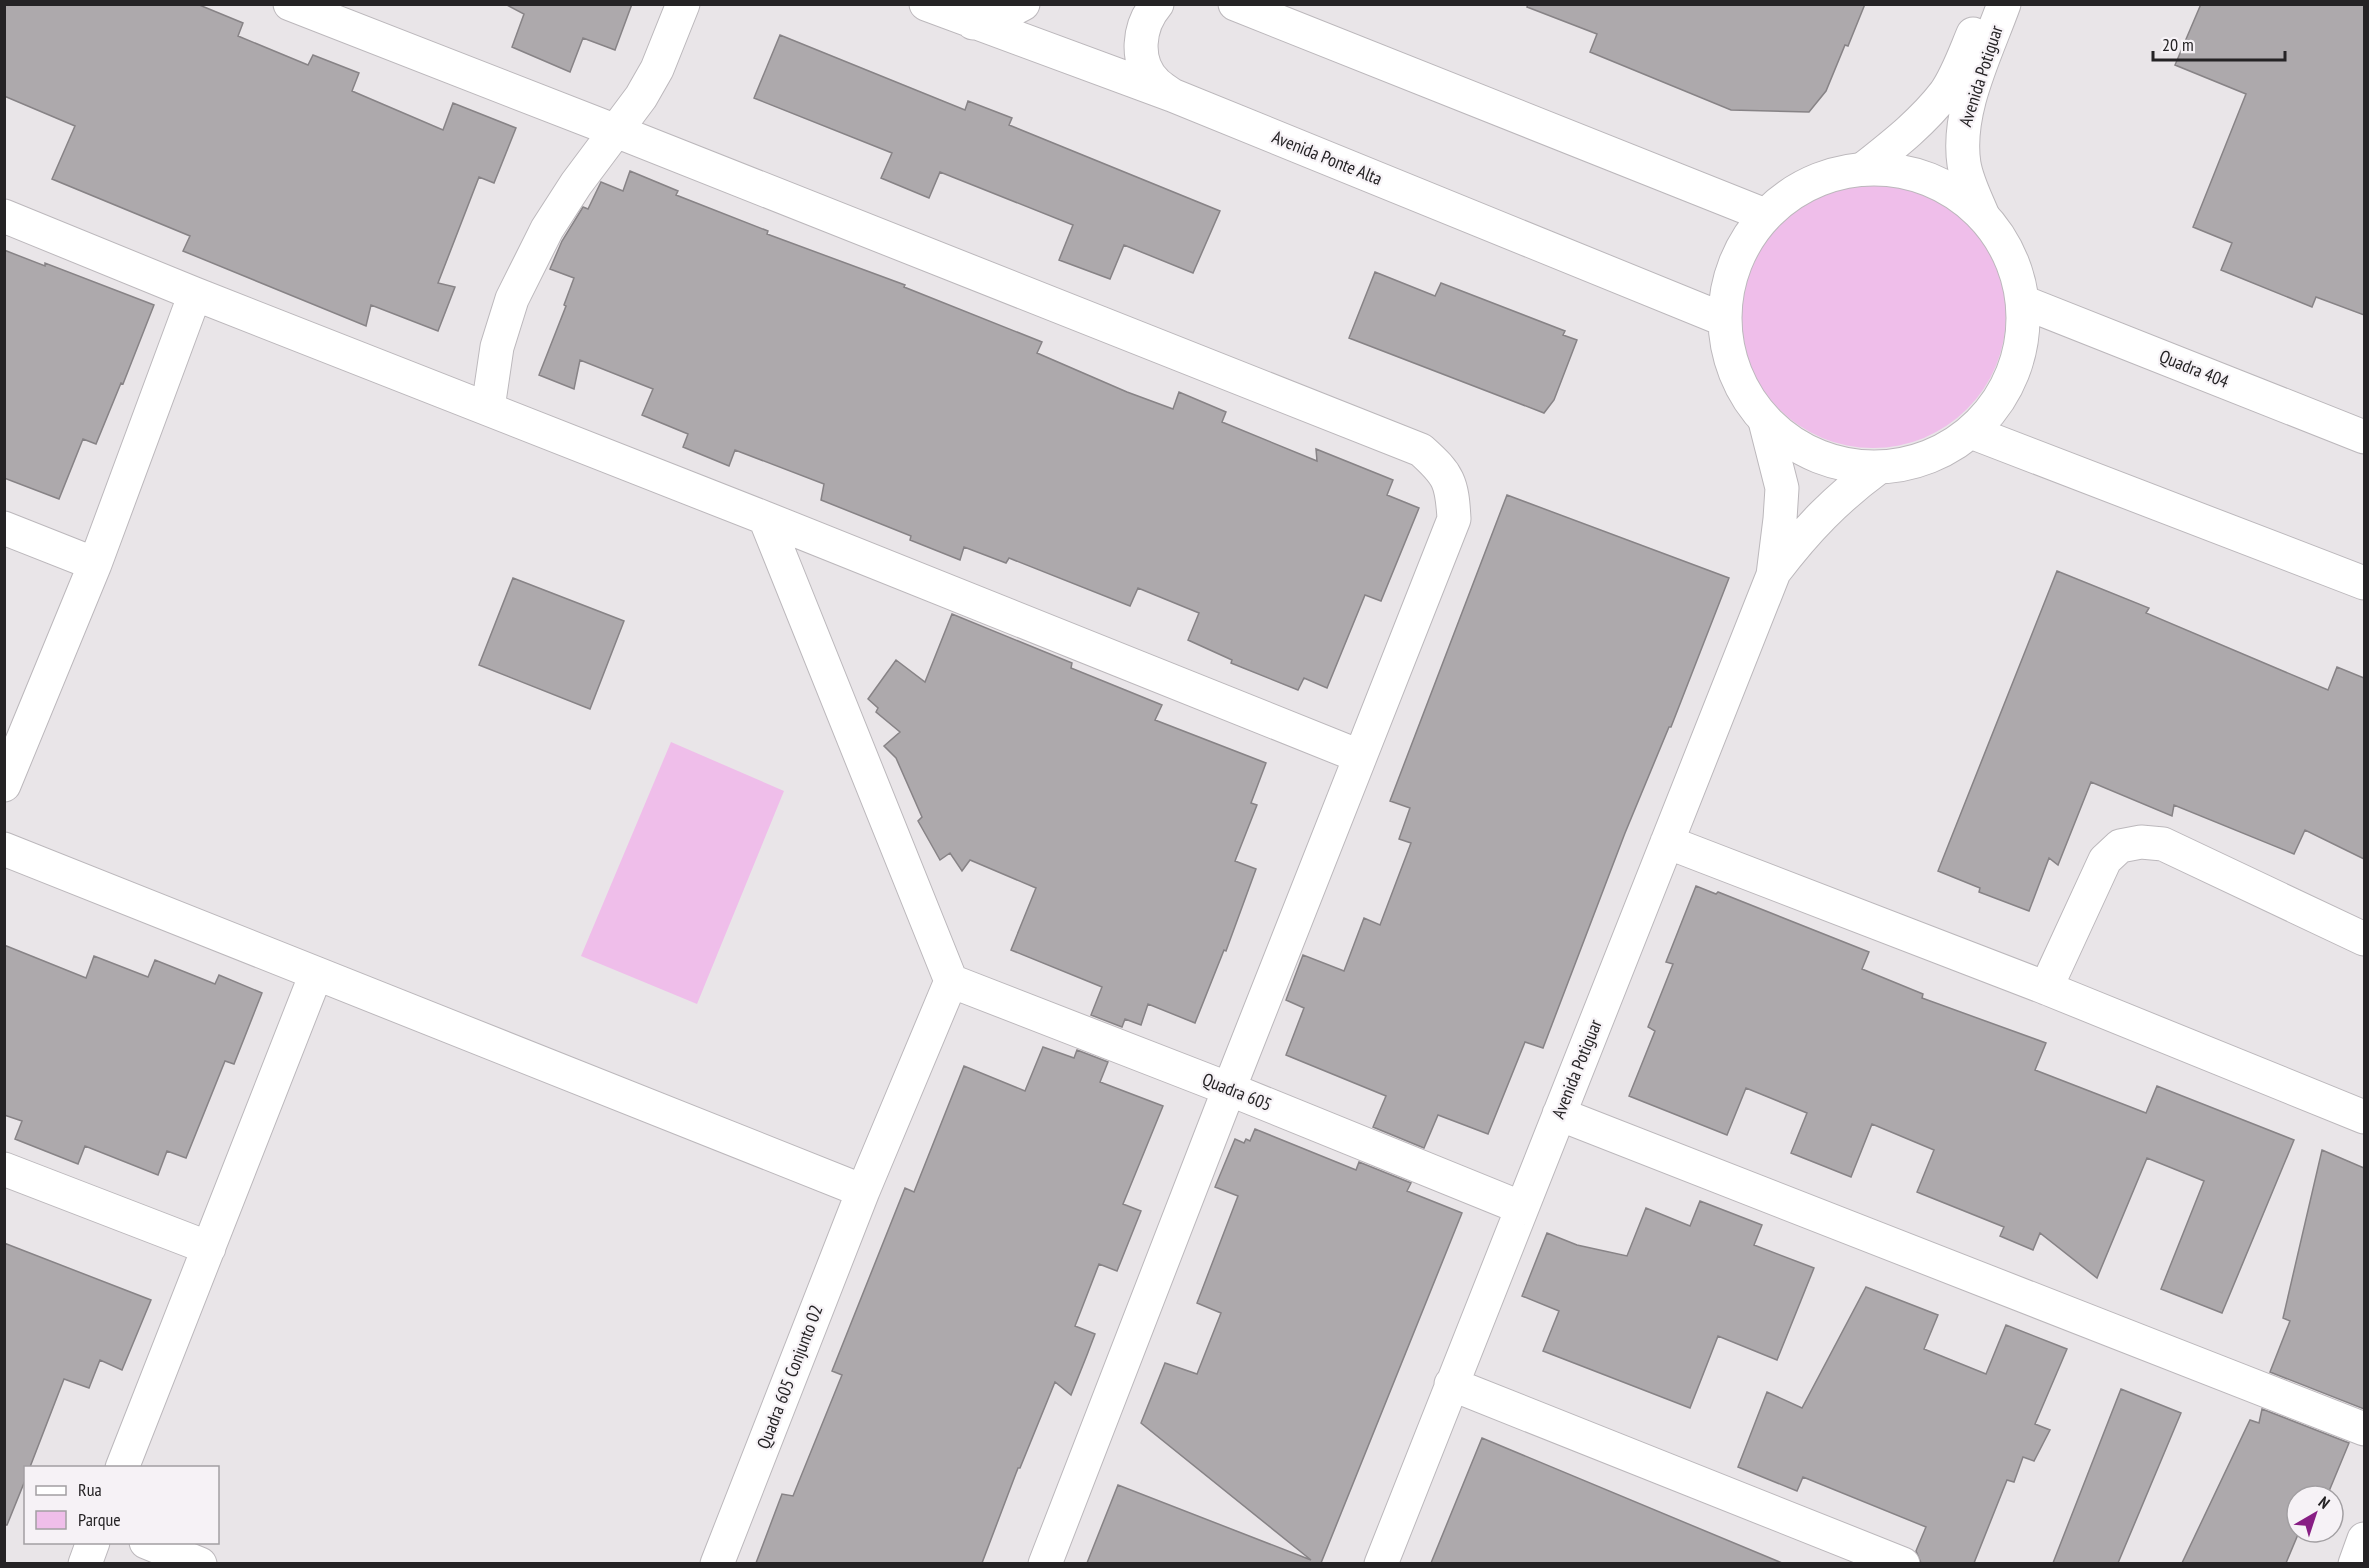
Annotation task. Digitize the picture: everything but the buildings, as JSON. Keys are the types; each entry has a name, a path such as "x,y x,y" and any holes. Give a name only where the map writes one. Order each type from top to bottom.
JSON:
{"street":[{"path":"290,4 1421,450 1447,476 1453,493 1454,519 1359,756 1046,1563"},
{"path":"489,408 497,347 512,299 547,230 576,184 641,97 657,69 683,4"},
{"name":"Avenida Ponte Alta","path":"926,4 1172,95 1725,320"},
{"path":"973,23 1002,15 1023,4"},
{"path":"1157,4 1144,24 1140,44 1144,64 1155,82 1172,95"},
{"path":"1234,4 1765,215"},
{"name":"Avenida Potiguar","path":"1863,169 1900,140 1927,114 1946,91 1967,50 1985,4"},
{"name":"Avenida Potiguar","path":"1983,216 1958,195 1929,180 1896,170 1863,169 1827,176 1801,188 1765,215 1742,247 1728,281 1725,320 1729,356 1743,391 1765,421 1798,446 1837,463 1878,468 1928,458 1971,432 2002,395 2020,350 2023,302 2016,271 2002,242 1983,216 1970,186 1964,165 1962,135 1966,108 2004,4"},
{"path":"4,216 1359,756"},
{"path":"4,785 95,564 195,294"},
{"name":"Quadra 404","path":"2023,302 2364,437"},
{"name":"Avenida Potiguar","path":"1381,1563 1773,575 1782,488 1765,421"},
{"path":"1971,432 2364,583"},
{"name":"Avenida Potiguar","path":"1773,575 1803,534 1828,508 1878,468"},
{"path":"765,518 951,981"},
{"path":"4,528 95,564"},
{"path":"1667,842 2046,988 2364,1117"},
{"path":"2046,988 2105,860 2120,846 2141,842 2163,844 2364,939"},
{"path":"4,849 863,1191"},
{"path":"122,1466 316,974"},
{"name":"Quadra 605","path":"951,981 1229,1089 1522,1208"},
{"name":"Quadra 605 Conjunto 02","path":"717,1563 863,1191 951,981"},
{"path":"1559,1114 2364,1429"},
{"path":"4,1169 209,1248"},
{"path":"1451,1384 1903,1563"},
{"path":"2355,1563 2364,1539"},
{"path":"85,1563 92,1544"},
{"path":"151,1544 200,1563"}],"green space":[{"path":"1873,182 1899,185 1924,192 1947,205 1967,221 1983,241 1996,264 2003,289 2006,315 2003,341 1996,366 1983,389 1967,409 1947,425 1924,438 1899,445 1873,448 1847,445 1822,438 1799,425 1779,409 1763,389 1750,366 1743,341 1740,315 1743,289 1750,264 1763,241 1779,221 1799,205 1822,192 1847,185"},
{"path":"671,742 784,791 697,1004 581,956"}]}
